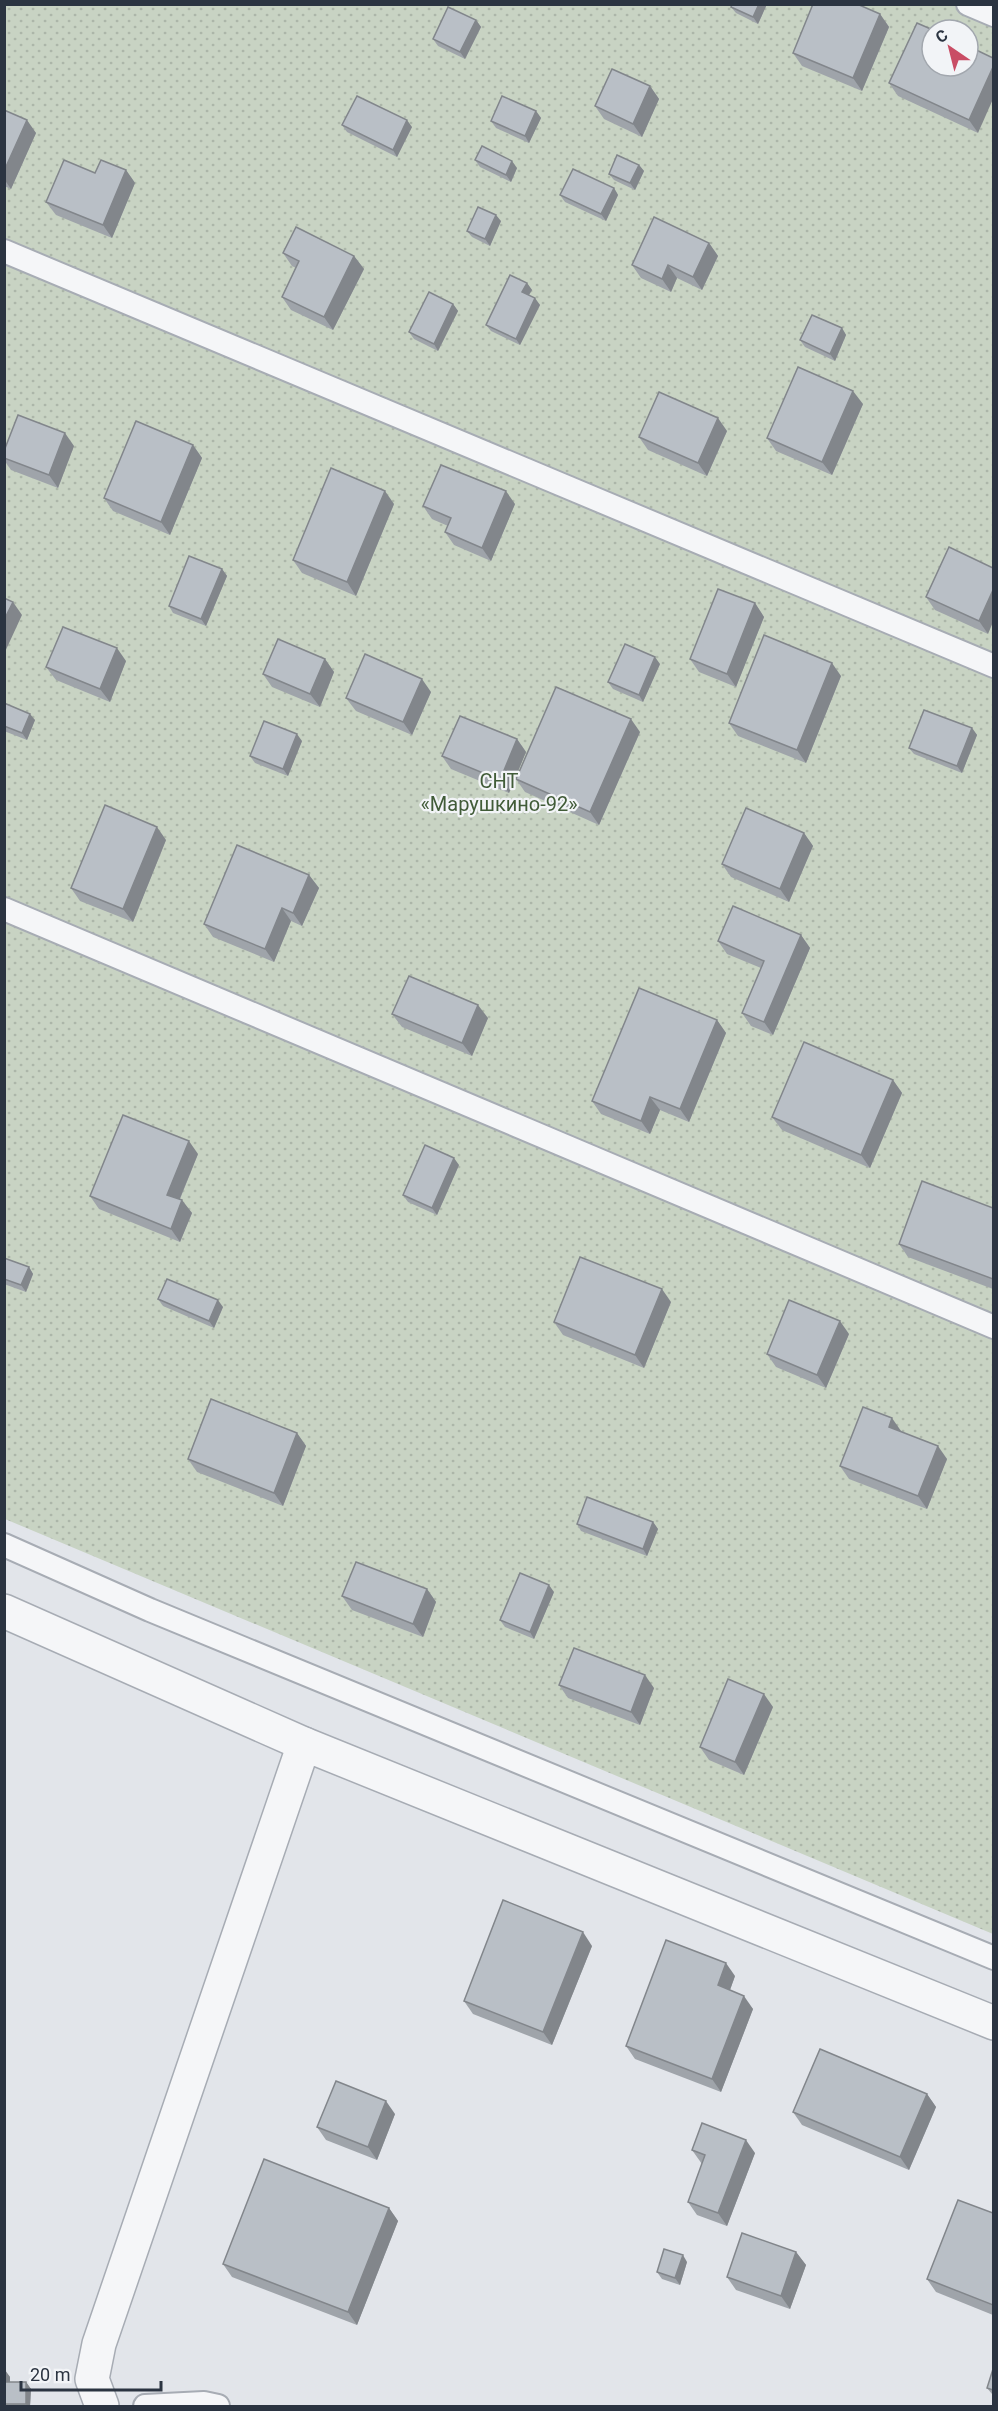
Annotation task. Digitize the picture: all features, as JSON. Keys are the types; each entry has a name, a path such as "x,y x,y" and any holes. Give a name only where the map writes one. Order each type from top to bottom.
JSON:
{"street":[{"path":"4,1611 304,1744 993,2024"},
{"path":"102,2406 92,2379 99,2344 304,1744"}],"lane":[{"path":"968,4 993,15"},
{"path":"4,251 993,666"},
{"path":"4,909 993,1327"},
{"path":"4,1545 150,1610 993,1958"},
{"path":"145,2406 204,2403 218,2406"}],"green space":[{"name":"СНТ «Марушкино-92»","path":"4,5 993,5 993,1934 5,1519"}],"building":[{"path":"732,4 759,4 753,17 731,7"},
{"path":"813,4 857,4 880,14 853,78 793,53"},
{"path":"448,7 476,20 460,52 433,39"},
{"path":"917,23 920,24 920,78 980,78 980,52 993,58 993,67 969,120 889,83"},
{"path":"612,69 650,86 633,124 595,106"},
{"path":"357,96 407,120 393,150 342,125"},
{"path":"502,96 536,111 525,136 491,121"},
{"path":"4,110 27,120 4,171"},
{"path":"482,146 512,161 506,175 475,160"},
{"path":"617,155 639,165 630,183 609,174"},
{"path":"64,160 95,173 101,160 126,170 103,225 46,202"},
{"path":"573,169 614,188 601,214 560,195"},
{"path":"478,207 496,215 485,239 467,231"},
{"path":"654,217 709,243 693,277 668,265 662,279 632,265"},
{"path":"296,227 354,256 324,317 282,297 299,261 283,253"},
{"path":"510,275 527,283 522,292 535,298 516,339 486,325"},
{"path":"429,292 453,304 434,344 409,332"},
{"path":"812,315 842,328 830,354 800,340"},
{"path":"798,367 853,391 822,462 767,438"},
{"path":"659,392 718,418 698,463 639,437"},
{"path":"18,415 65,433 49,475 4,458 4,451"},
{"path":"136,421 193,445 161,522 104,498"},
{"path":"441,465 506,491 482,548 445,532 451,518 423,506"},
{"path":"331,468 385,491 347,582 293,560"},
{"path":"949,547 993,568 993,590 979,621 926,597"},
{"path":"189,556 222,569 201,619 169,606"},
{"path":"718,589 755,603 727,674 690,659"},
{"path":"4,598 13,602 4,620"},
{"path":"63,627 117,648 100,689 46,667"},
{"path":"764,635 832,663 797,750 729,723"},
{"path":"278,639 325,659 310,694 263,674"},
{"path":"625,644 655,657 639,695 608,682"},
{"path":"365,654 422,679 403,722 346,698"},
{"path":"556,687 631,719 590,812 516,779"},
{"path":"4,703 30,714 22,733 4,726"},
{"path":"924,710 972,728 957,766 909,748"},
{"path":"460,716 517,739 500,780 442,756"},
{"path":"264,721 297,734 283,769 250,756"},
{"path":"105,805 157,827 123,909 71,888"},
{"path":"746,808 804,833 780,889 722,864"},
{"path":"237,845 309,875 293,913 282,908 265,949 204,924"},
{"path":"733,906 801,935 764,1022 742,1013 764,961 718,941"},
{"path":"409,976 478,1005 462,1043 392,1014"},
{"path":"639,988 717,1020 680,1109 650,1097 641,1121 592,1101"},
{"path":"804,1042 893,1080 861,1155 772,1117"},
{"path":"123,1115 189,1141 167,1195 182,1200 171,1229 90,1196"},
{"path":"425,1145 454,1158 432,1208 403,1195"},
{"path":"922,1181 993,1208 993,1279 899,1244"},
{"path":"580,1257 662,1289 635,1355 554,1322"},
{"path":"4,1258 29,1267 21,1285 4,1279"},
{"path":"167,1279 218,1300 209,1321 158,1299"},
{"path":"789,1300 840,1321 817,1375 767,1354"},
{"path":"211,1399 297,1433 274,1493 188,1459"},
{"path":"863,1407 892,1418 889,1427 938,1446 918,1496 840,1466"},
{"path":"587,1497 653,1522 643,1549 577,1524"},
{"path":"356,1562 427,1589 413,1624 342,1596"},
{"path":"520,1573 549,1585 530,1632 500,1620"},
{"path":"574,1648 645,1675 631,1712 559,1685"},
{"path":"728,1679 764,1694 735,1762 700,1747"},
{"path":"503,1900 583,1932 543,2032 464,2001"},
{"path":"666,1940 726,1963 718,1985 744,1996 712,2079 626,2046"},
{"path":"820,2049 927,2094 900,2157 793,2112"},
{"path":"336,2081 386,2101 368,2147 317,2127"},
{"path":"702,2123 746,2140 718,2213 688,2202 705,2155 692,2150"},
{"path":"264,2159 389,2208 348,2312 223,2264"},
{"path":"958,2200 993,2213 993,2305 927,2279"},
{"path":"742,2233 796,2252 781,2296 727,2277"},
{"path":"664,2249 683,2255 675,2278 657,2272"},
{"path":"993,2369 993,2390 987,2388"},
{"path":"4,2370 5,2382 26,2382 26,2404 4,2404"}]}
